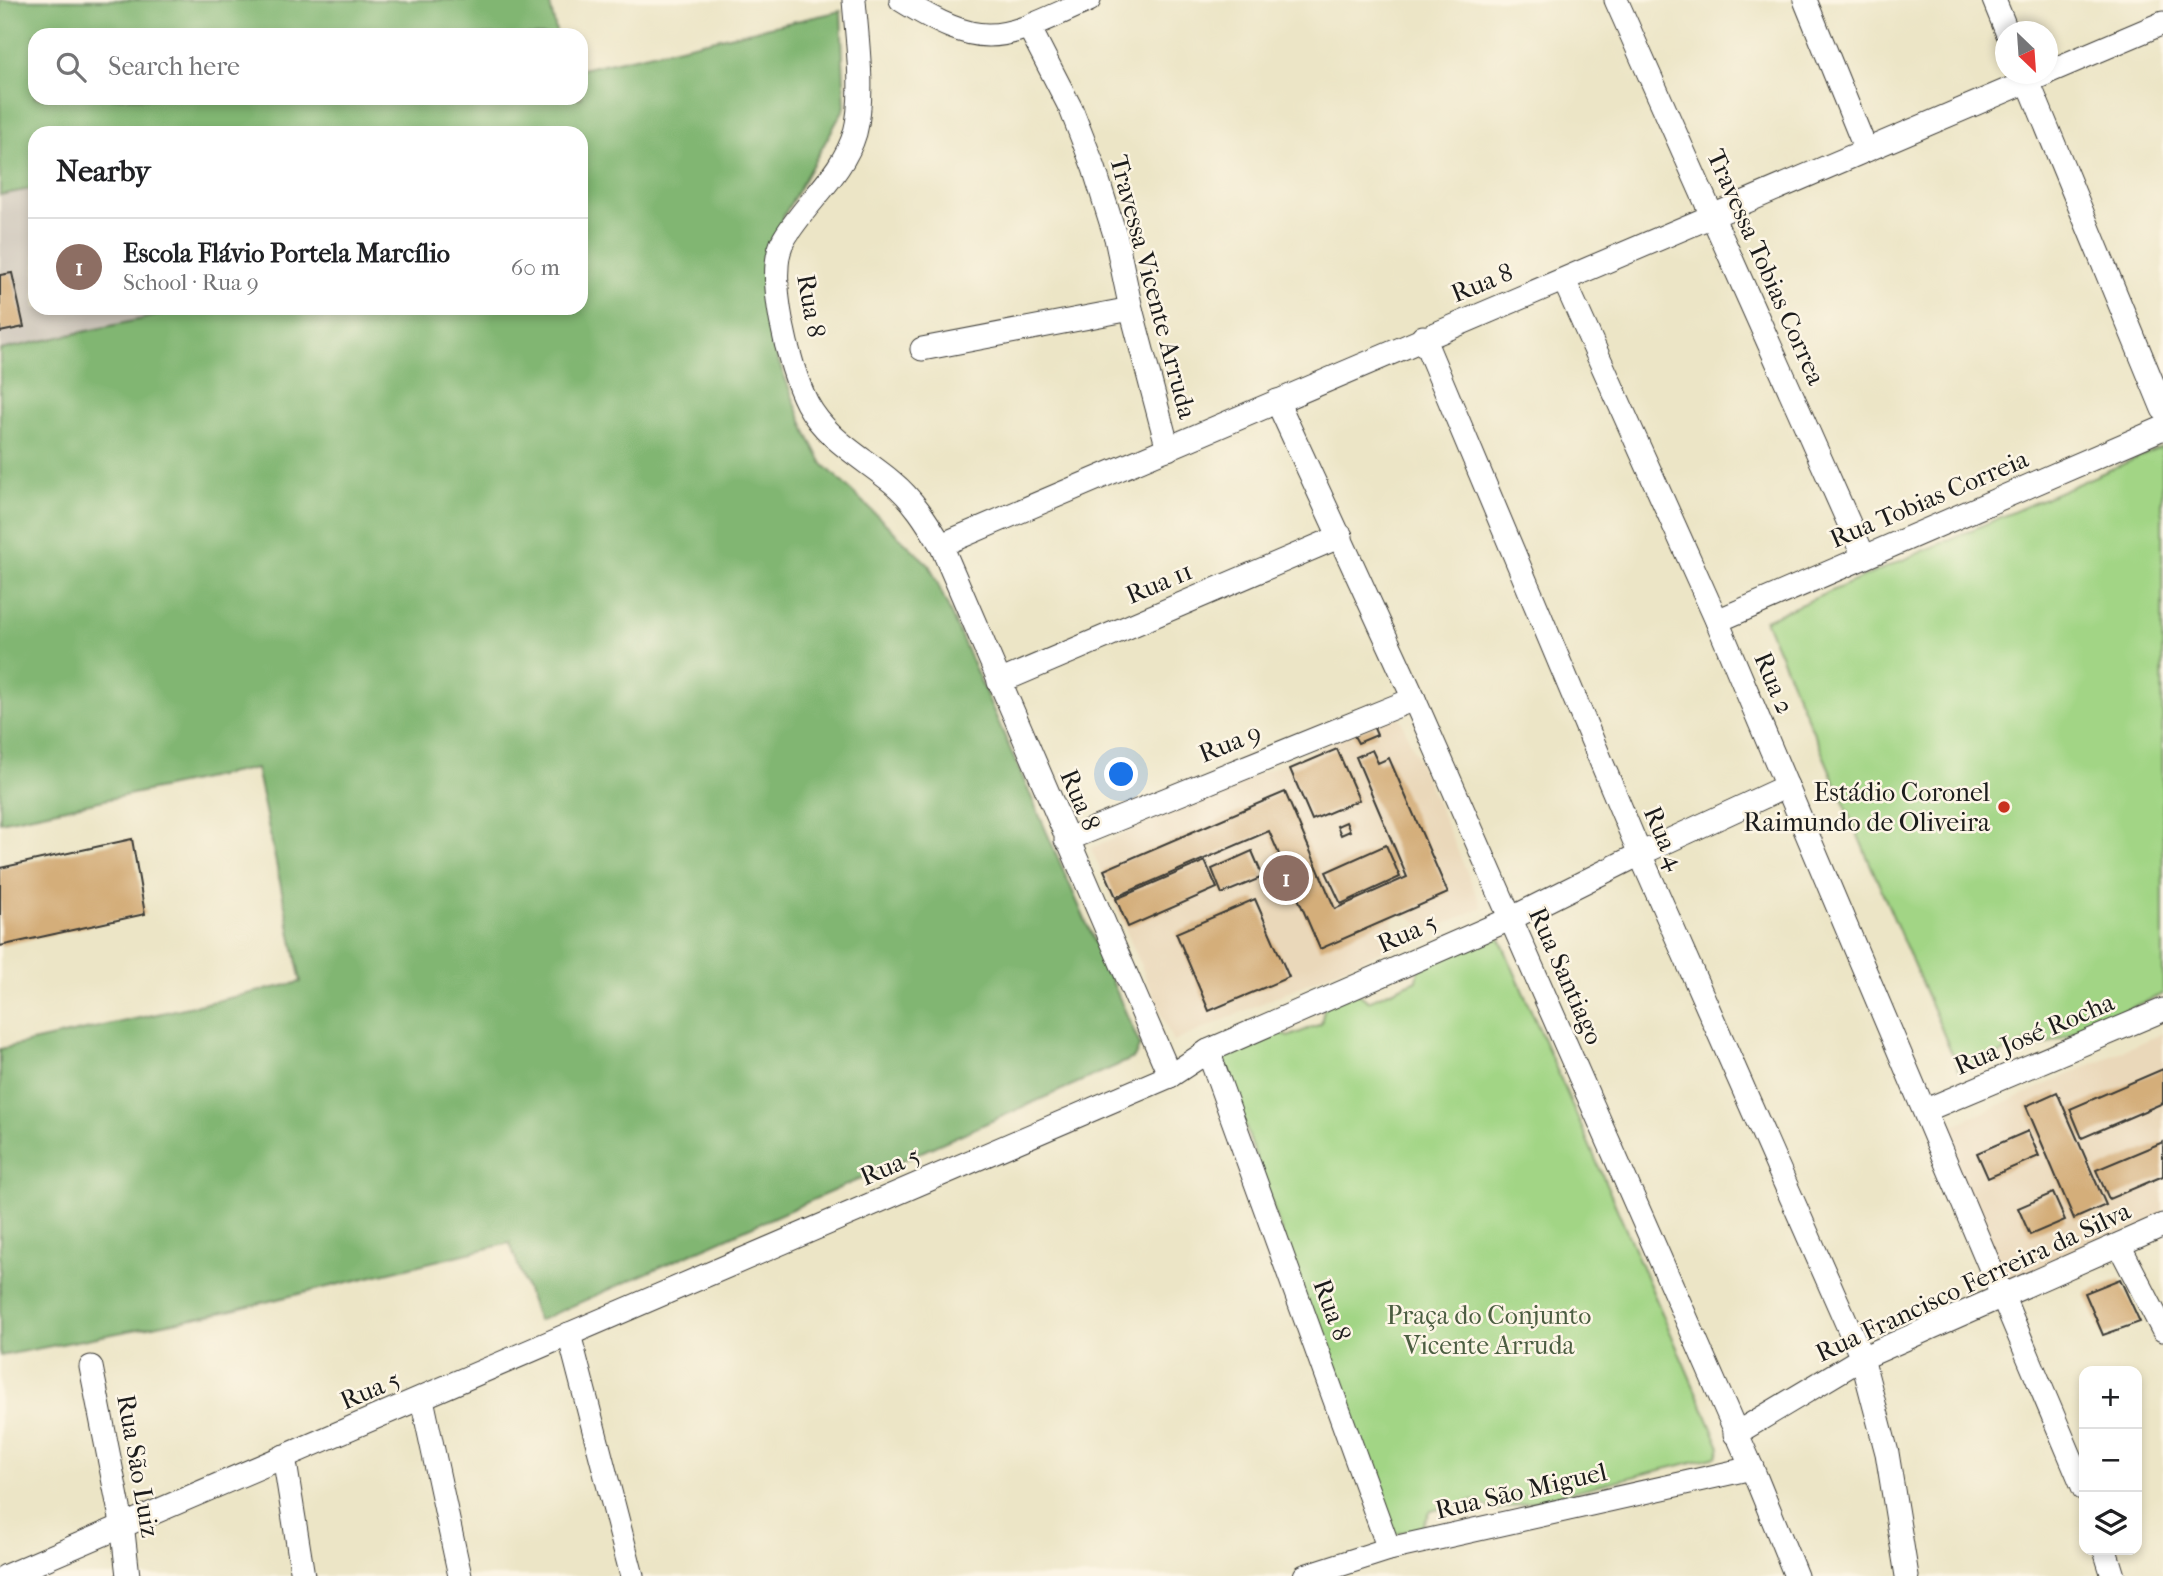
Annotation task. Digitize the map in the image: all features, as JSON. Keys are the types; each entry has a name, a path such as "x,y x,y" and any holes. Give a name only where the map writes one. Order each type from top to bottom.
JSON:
{"street":[{"name":"Rua 8","path":"854,0 858,71 855,133 834,172 783,240 776,256 775,277 794,368 807,402 822,425 894,483 919,510 941,545 1170,1076"},
{"path":"901,0 965,34 984,38 1029,27 1089,0"},
{"name":"Travessa Tobias Correa","path":"1616,0 1864,557"},
{"path":"1805,0 1866,150"},
{"path":"1994,0 2003,21"},
{"name":"Rua 8","path":"2058,66 2163,23"},
{"name":"Travessa Vicente Arruda","path":"1029,27 1071,109 1094,168 1116,238 1131,309 1168,449"},
{"name":"Rua 8","path":"941,545 2016,84"},
{"path":"2039,84 2163,409"},
{"name":"Rua 2","path":"1564,280 1717,621 1926,1110 2001,1297 2079,1477"},
{"path":"922,349 1131,309"},
{"name":"Rua 4","path":"1423,337 1640,854 1862,1358 1887,1453 1907,1576"},
{"name":"Rua Santiago","path":"1277,401 1414,699 1752,1468 1796,1576"},
{"name":"Rua Tobias Correia","path":"1717,621 2163,428"},
{"name":"Rua 11","path":"999,682 1341,536"},
{"name":"Rua 9","path":"1066,840 1414,699"},
{"name":"Rua 5","path":"6,1576 122,1523 422,1399 1170,1076 1208,1051 1510,919 1640,854 1787,786"},
{"name":"Rua José Rocha","path":"1926,1110 2163,1010"},
{"name":"Rua 8","path":"1208,1051 1390,1549"},
{"name":"Rua Francisco Ferreira da Silva","path":"1735,1434 1862,1358 2163,1225"},
{"path":"2119,1245 2163,1330"},
{"path":"569,1334 632,1576"},
{"name":"Rua São Luiz","path":"91,1367 122,1523 128,1576"},
{"path":"422,1399 460,1576"},
{"path":"284,1456 303,1576"},
{"name":"Rua São Miguel","path":"1305,1576 1390,1549 1752,1468"},
{"path":"2107,1555 2113,1576"}],"shaded area":[{"path":"28,189 28,315 161,315 0,350 0,195"},
{"path":"1398,713 1482,907 1429,931 1405,913 1399,915 1393,919 1391,947 1173,1042 1091,848"},
{"path":"2163,1033 2163,1230 2010,1296 1938,1132"}],"green space":[{"path":"0,0 549,0 555,28 28,28 28,105 588,105 588,67 841,11 845,107 783,217 762,275 771,342 808,436 823,464 930,566 1140,1045 1134,1058 538,1321 510,1243 220,1313 0,1356 0,1049 301,982 256,768 0,822 0,350 161,315 588,315 588,126 28,126 28,189 0,195"},
{"name":"Estádio Coronel Raimundo de Oliveira","path":"2162,447 2163,994 2041,1047 2037,1038 1960,1072 1765,620"},
{"name":"Praça do Conjunto Vicente Arruda","path":"1498,934 1720,1447 1717,1456 1494,1511 1477,1500 1431,1511 1422,1527 1390,1536 1384,1532 1219,1049 1272,1027 1288,1037 1321,1024 1325,1004 1355,991 1368,1001 1417,980 1420,963"}],"building":[{"path":"12,273 24,327 0,332 0,275"},
{"path":"1373,726 1377,735 1358,743 1353,734"},
{"path":"1337,749 1359,800 1312,820 1290,769"},
{"path":"1372,750 1378,763 1389,758 1448,893 1320,949 1269,831 1116,897 1104,870 1285,792 1335,909 1407,877 1356,757"},
{"path":"1346,822 1350,831 1341,835 1337,826"},
{"path":"132,839 145,914 0,946 0,868"},
{"path":"1386,845 1400,877 1341,904 1326,872"},
{"path":"1252,851 1263,877 1222,894 1212,869"},
{"path":"1205,861 1217,888 1128,927 1116,899"},
{"path":"1255,899 1289,977 1209,1011 1176,933"},
{"path":"2163,1069 2163,1103 2082,1138 2070,1109"},
{"path":"2057,1092 2106,1205 2074,1219 2026,1106"},
{"path":"2028,1131 2039,1156 1988,1178 1977,1153"},
{"path":"2163,1142 2163,1176 2109,1199 2096,1170"},
{"path":"2053,1193 2065,1220 2030,1235 2018,1208"},
{"path":"2120,1279 2140,1322 2103,1335 2085,1293"}],"place":[{"name":"Estádio Coronel Raimundo de Oliveira","path":"2004,807"},
{"name":"Escola Flávio Portela Marcílio","path":"1286,878"}]}
